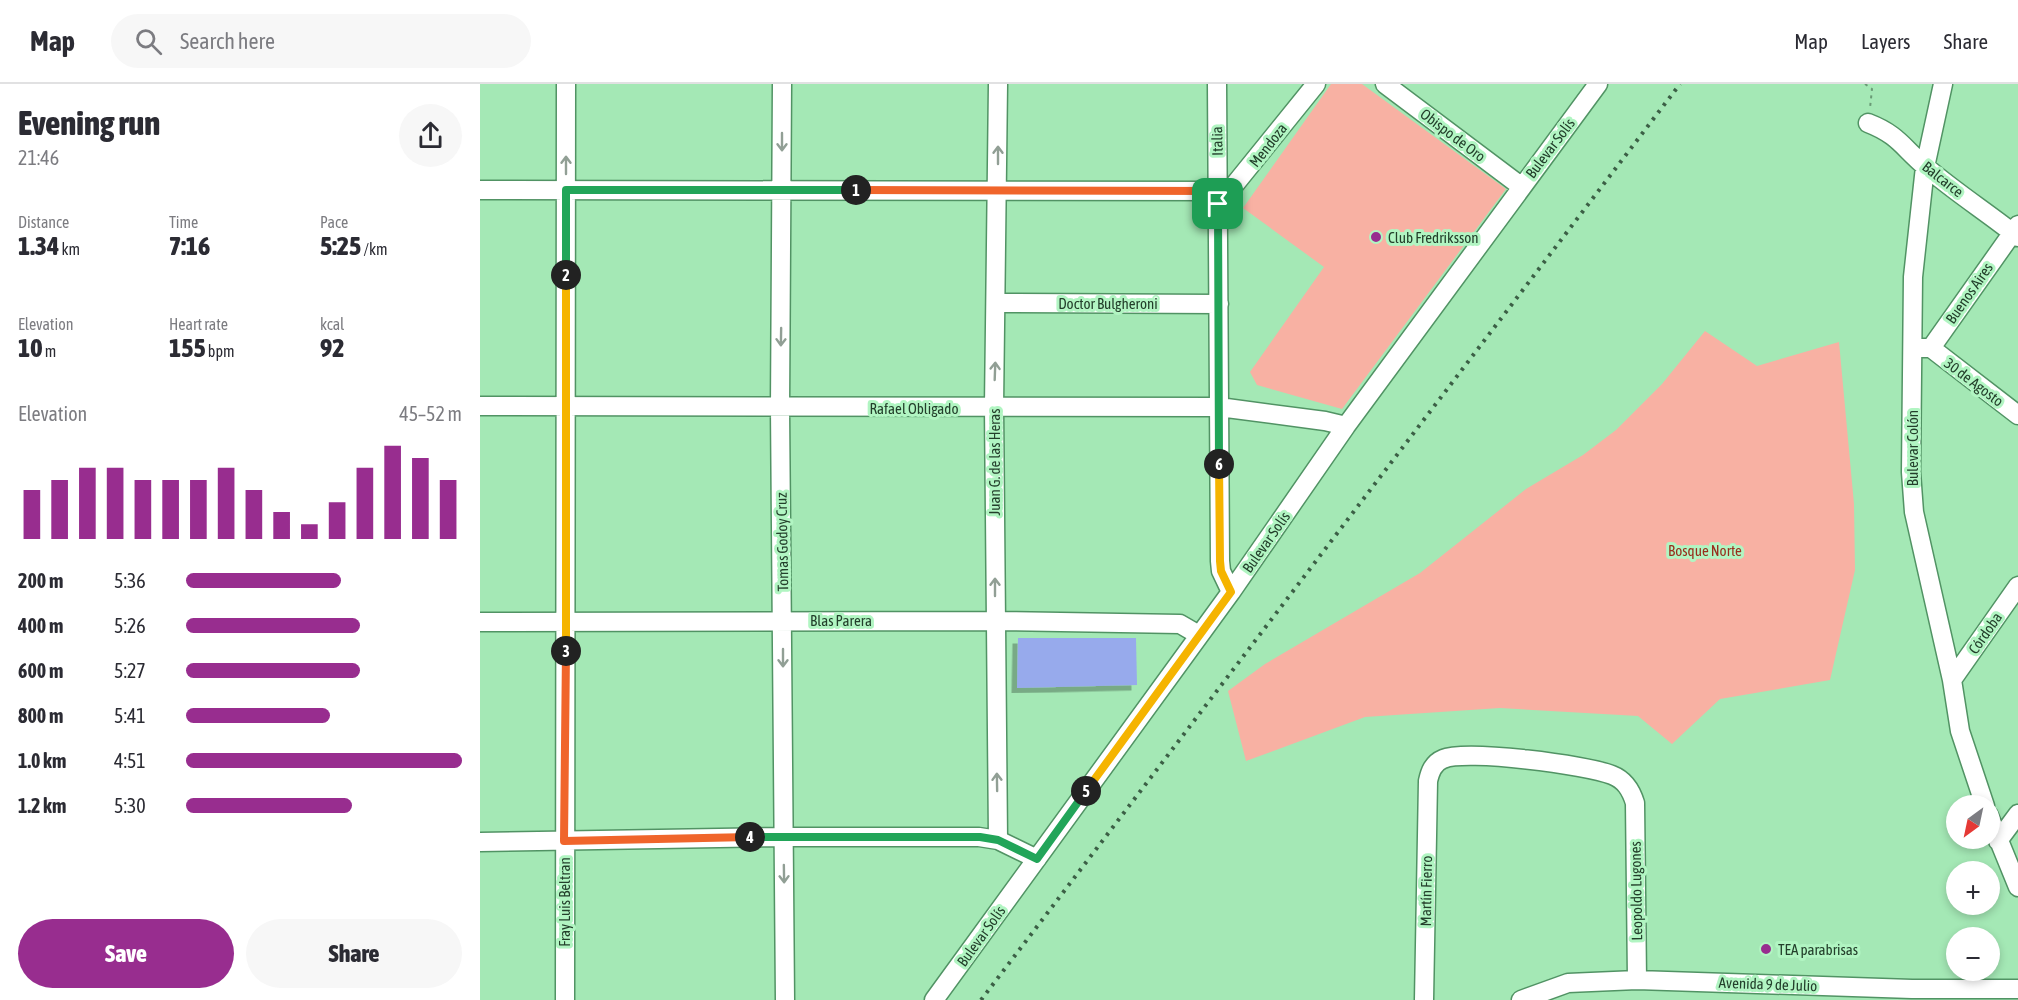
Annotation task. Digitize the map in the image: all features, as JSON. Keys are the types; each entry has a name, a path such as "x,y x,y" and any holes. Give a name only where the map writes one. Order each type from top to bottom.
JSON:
{"street":[{"name":"Fray Luis Beltran","path":"565,1000 566,84"},
{"name":"Tomas Godoy Cruz","path":"782,84 780,408 785,1000"},
{"name":"Juan G. de las Heras","path":"998,84 994,407 998,840"},
{"name":"Italia","path":"1217,84 1223,195 1219,304 1220,561 1221,571 1231,592"},
{"name":"Mendoza","path":"1223,195 1316,84"},
{"name":"Obispo de Oro","path":"1385,84 1522,187"},
{"name":"Bulevar Solís","path":"941,998 1037,859 1231,592 1346,426 1598,84"},
{"name":"Bulevar Colón","path":"1944,84 1925,167 1913,277 1922,348 1911,472 1914,512 1952,680 1960,731 1981,795"},
{"name":"Balcarce","path":"1868,123 1896,137 1925,167 2016,231"},
{"path":"480,190 998,190 1223,195"},
{"name":"Buenos Aires","path":"1922,348 2016,231"},
{"name":"Doctor Bulgheroni","path":"997,303 1219,304"},
{"name":"30 de Agosto","path":"1922,348 2018,415"},
{"name":"Rafael Obligado","path":"480,406 1219,407 1325,421 1346,426"},
{"name":"Córdoba","path":"1952,680 2018,586"},
{"name":"Blas Parera","path":"480,622 783,620 1180,624 1199,634"},
{"name":"Martín Fierro","path":"1424,1000 1428,781 1434,765 1443,759 1458,756 1488,756 1558,764 1613,775 1625,783 1635,803"},
{"name":"Leopoldo Lugones","path":"1635,803 1637,980"},
{"path":"2000,838 2018,814"},
{"path":"480,842 783,837 980,837 998,840 1037,859"},
{"path":"2000,846 2018,887"},
{"name":"Avenida 9 de Julio","path":"1521,1000 1568,983 1637,980 1912,994 2018,989"}],"path":[{"path":"1865,84 1872,89 1868,123"}],"green space":[{"name":"Club Fredriksson","path":"1331,84 1362,84 1506,189 1342,409 1257,385 1250,372 1324,267 1243,208"},
{"name":"Bosque Norte","path":"1705,331 1757,366 1839,342 1854,504 1855,570 1830,680 1720,699 1672,744 1638,716 1500,708 1365,717 1246,761 1228,691 1265,664 1420,573 1526,489 1583,455 1616,430 1662,384"}],"building":[{"path":"1018,638 1136,638 1137,685 1017,688"}],"railway":[{"path":"981,1000 1680,84"}],"place":[{"name":"Club Fredriksson","path":"1376,237"},
{"name":"TEA parabrisas","path":"1766,949"}],"route":[{"path":"566,190 1218,191 1218,204 1220,561 1221,571 1231,592 1037,859 998,840 980,837 783,837 564,841 566,190"}]}
